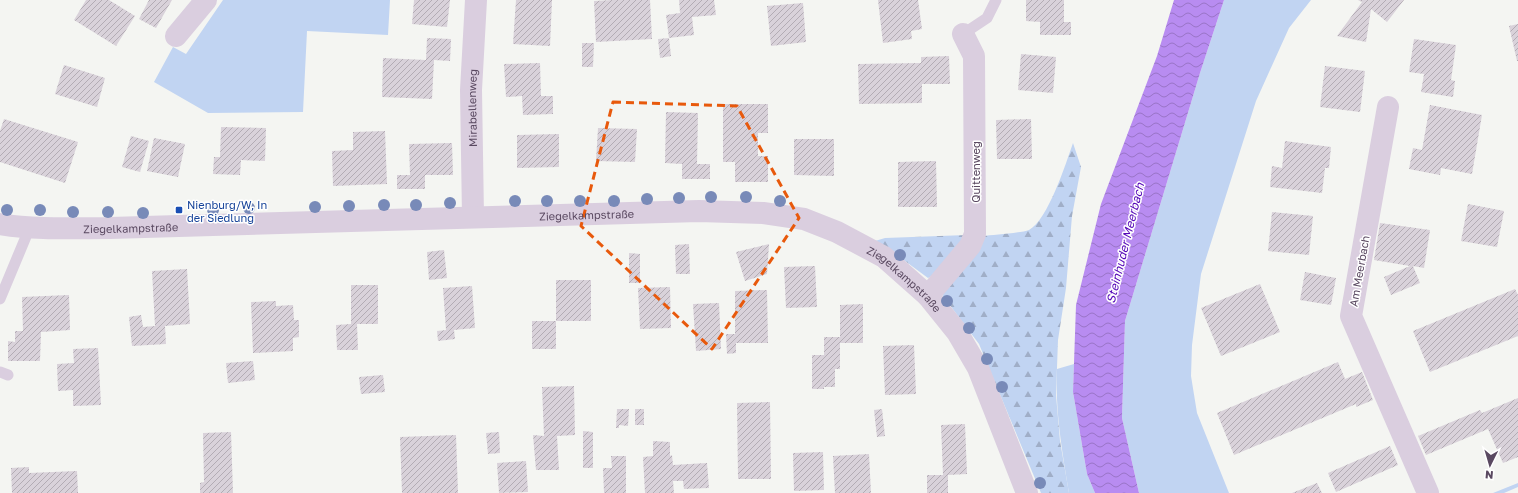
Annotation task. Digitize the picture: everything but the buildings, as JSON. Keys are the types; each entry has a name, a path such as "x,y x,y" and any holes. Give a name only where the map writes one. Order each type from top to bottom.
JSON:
{"street":[{"path":"176,36 206,0"},
{"name":"Mirabellenweg","path":"473,217 471,90 476,0"},
{"name":"Quittenweg","path":"928,296 970,246 975,234 974,56 963,34"},
{"name":"Am Meerbach","path":"1388,106 1352,316 1428,493"},
{"name":"Ziegelkampstraße","path":"0,224 30,227 110,228 699,211 763,212 804,219 837,232 884,257 928,296 957,332 978,368 1027,493"}],"lane":[{"path":"963,34 987,18 996,0"},
{"path":"0,299 30,227"}],"highlighted area":[{"path":"613,102 737,106 799,218 712,349 581,226"}],"green space":[{"path":"223,0 390,0 388,35 307,31 303,112 208,113 154,82 173,47 186,54"},
{"path":"1224,0 1311,0 1289,28 1256,101 1201,274 1192,345 1191,376 1197,413 1229,493 1139,493 1122,418 1125,321 1200,73"},
{"path":"1073,143 1081,167 1072,216 1066,288 1058,340 1056,395 1060,441 1069,493 1041,493 979,344 943,296 942,292 983,236 1025,231 1029,230 1036,224 1043,215 1056,190"},
{"path":"967,235 937,273 928,278 875,241 885,238"},
{"path":"1074,364 1073,392 1087,474 1095,493 1069,493 1066,477 1058,416 1057,369"},
{"path":"1518,483 1518,487 1504,493 1493,493"}],"water":[{"name":"Steinhuder Meerbach","path":"1174,0 1224,0 1200,73 1125,321 1122,418 1139,493 1095,493 1087,474 1073,392 1076,305 1101,204 1157,56"}],"place":[{"name":"Nienburg/W, In der Siedlung","path":"179,210"}]}
